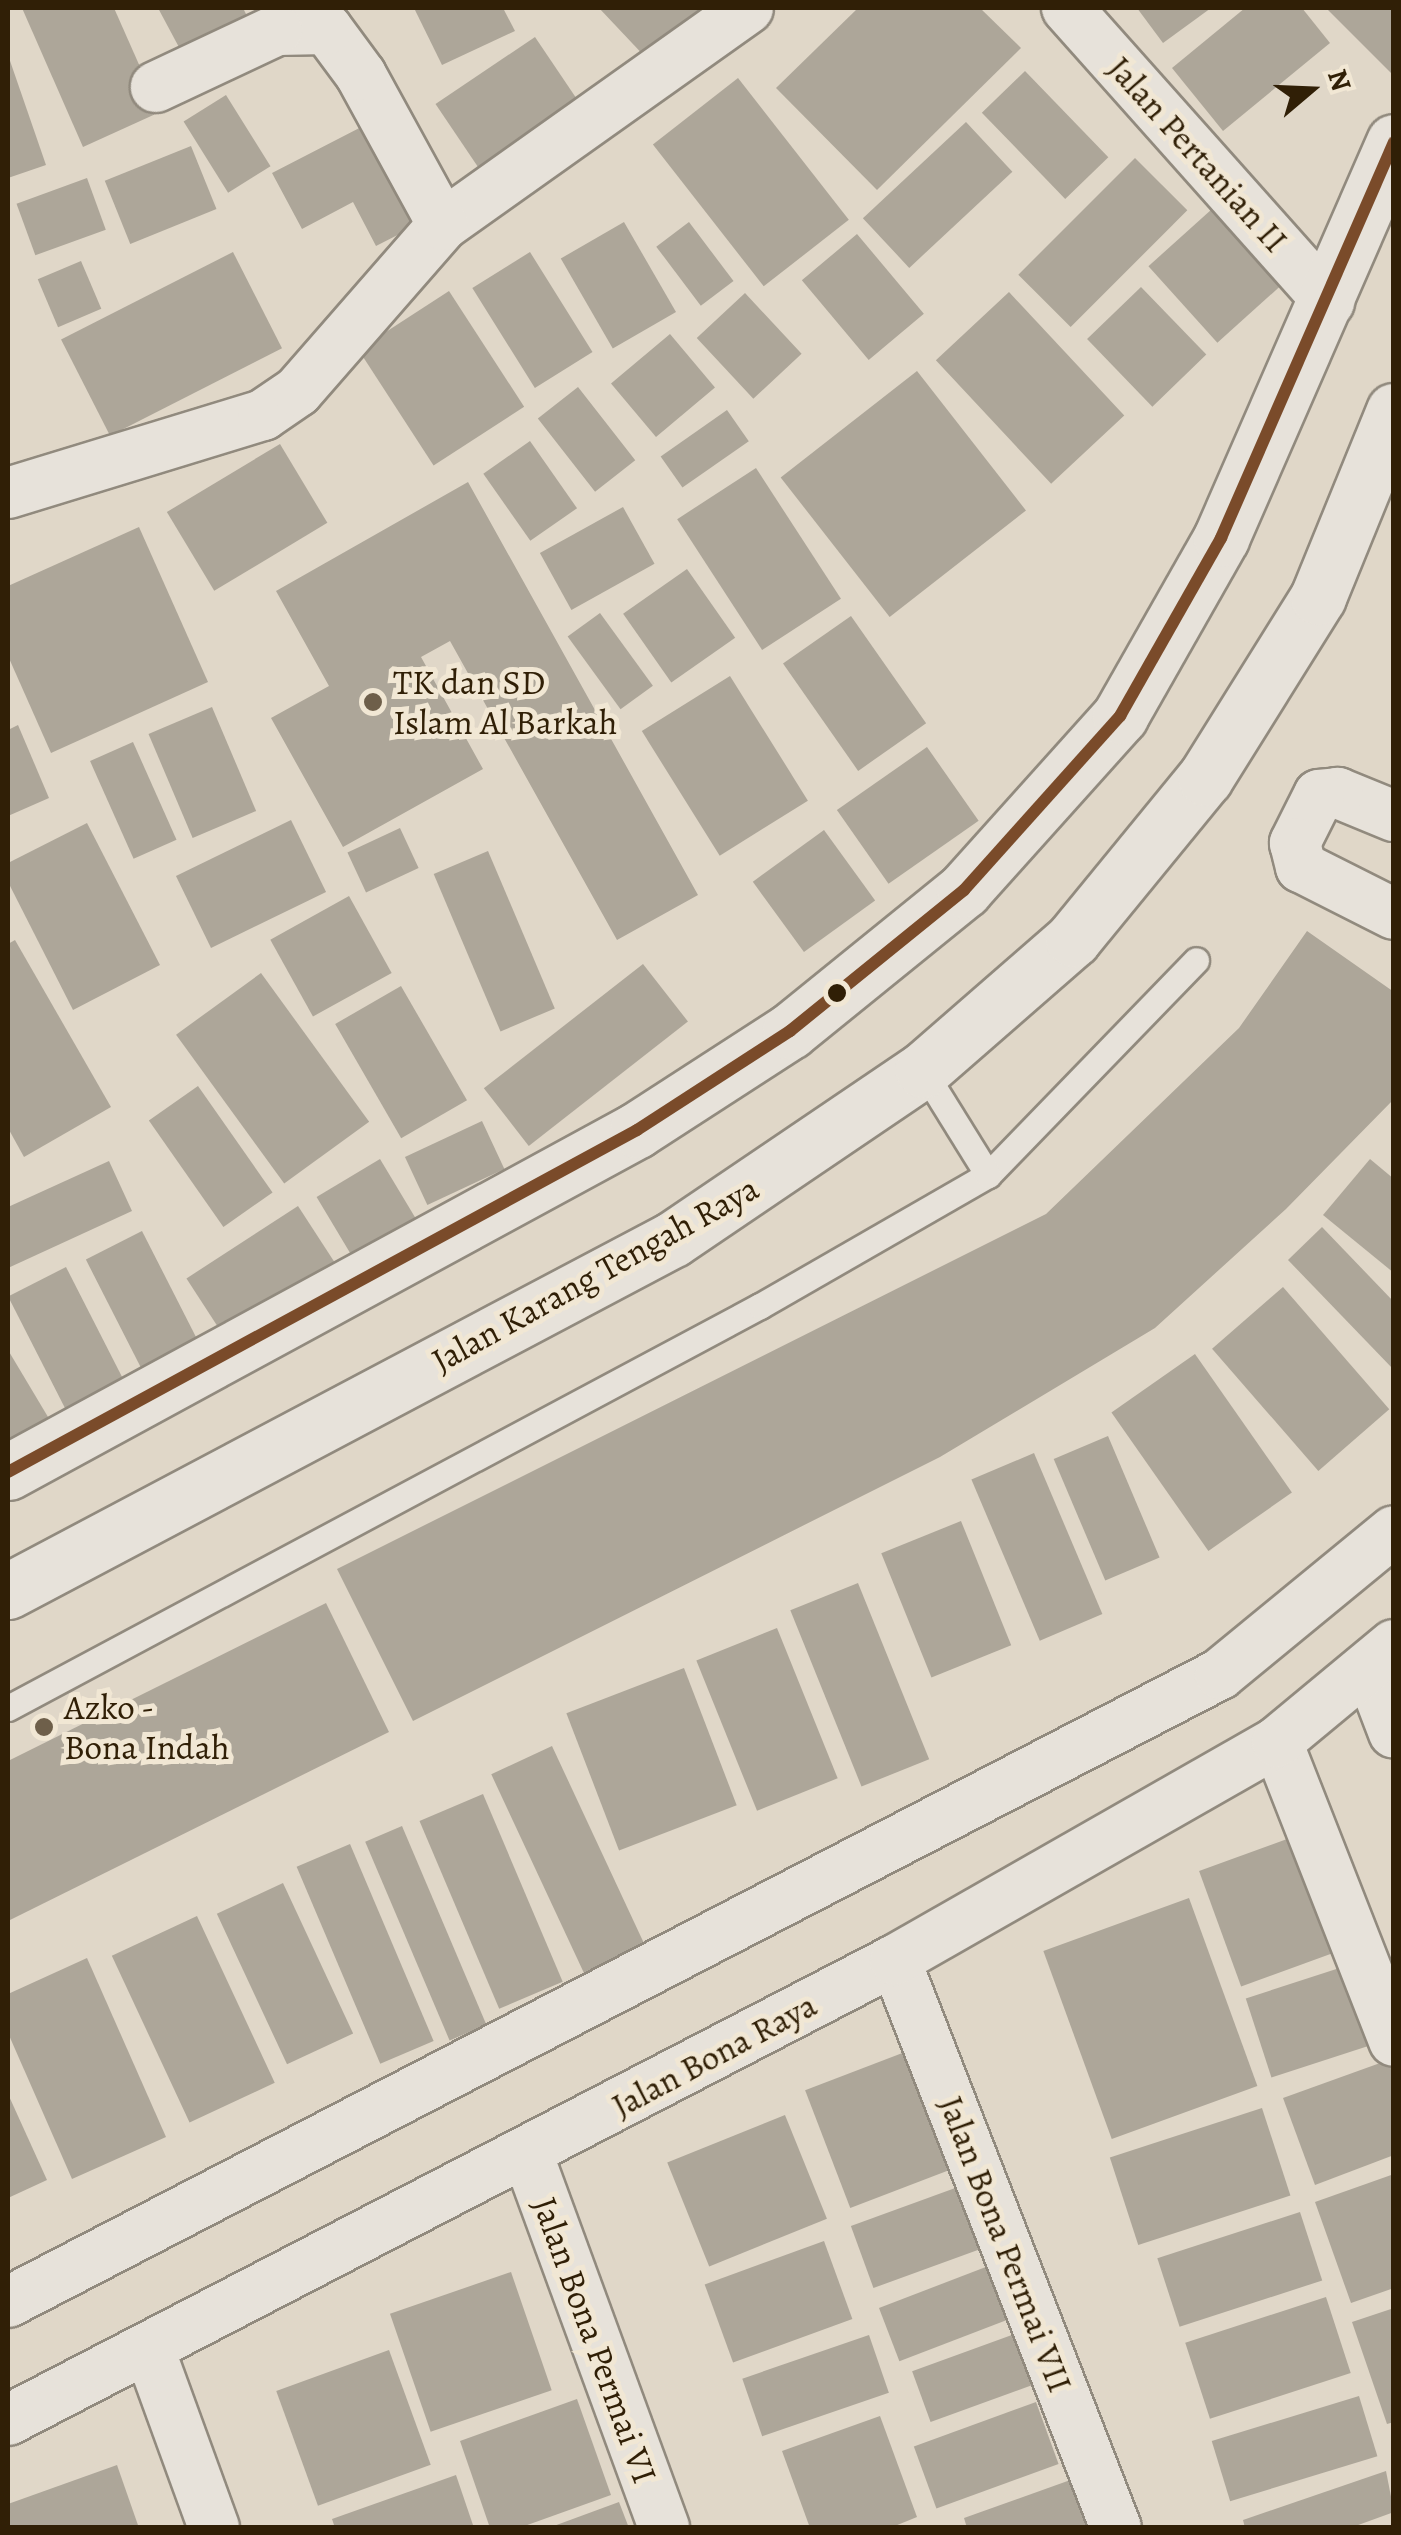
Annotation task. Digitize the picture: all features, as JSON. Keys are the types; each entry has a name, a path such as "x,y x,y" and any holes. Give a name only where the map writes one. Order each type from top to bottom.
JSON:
{"main road":[{"path":"8,1472 637,1130 790,1031 964,890 1120,716 1221,538 1329,302 1394,142"},
{"name":"Jalan Karang Tengah Raya","path":"8,1591 672,1239 923,1070 1073,939 1205,778 1318,596 1394,411"}],"street":[{"path":"8,493 263,415 298,391 444,225 748,8"},
{"name":"Jalan Pertanian II","path":"1067,8 1329,302"},
{"path":"156,87 277,30 327,29 361,76 444,225"},
{"path":"1394,816 1338,793 1319,796 1295,842 1302,867 1394,914"},
{"path":"8,2302 1220,1674 1394,1531"},
{"path":"1382,1657 1394,1733"},
{"name":"Jalan Bona Raya","path":"8,2420 895,1960 1277,1742 1382,1657"},
{"path":"1277,1742 1394,2041"},
{"name":"Jalan Bona Permai VII","path":"895,1960 1116,2528"},
{"name":"Jalan Bona Permai VI","path":"527,2152 664,2528"},
{"path":"149,2349 214,2528"}],"lane":[{"path":"8,1708 760,1306 988,1175 1196,960"},
{"path":"923,1070 988,1175"}],"building":[{"path":"22,8 114,8 160,112 83,147"},
{"path":"158,8 243,8 247,16 181,51"},
{"path":"414,8 503,8 515,31 442,65"},
{"path":"599,8 706,8 649,61"},
{"path":"858,8 980,8 1021,48 877,190 776,88"},
{"path":"1137,8 1211,8 1163,43"},
{"path":"1245,8 1302,8 1330,43 1223,131 1172,68"},
{"path":"1326,8 1394,8 1394,76"},
{"path":"535,37 586,113 487,180 436,104"},
{"path":"8,55 46,165 8,178"},
{"path":"1025,71 1108,157 1065,199 982,113"},
{"path":"738,78 849,220 764,286 653,144"},
{"path":"226,95 271,166 228,193 184,121"},
{"path":"371,122 423,222 376,246 353,202 302,229 272,173"},
{"path":"966,122 1012,172 909,268 863,218"},
{"path":"191,146 216,209 130,244 105,181"},
{"path":"1135,158 1187,210 1071,327 1018,275"},
{"path":"87,178 106,230 35,255 17,204"},
{"path":"1222,200 1291,277 1217,343 1148,266"},
{"path":"624,222 676,312 613,349 561,258"},
{"path":"689,222 734,281 701,306 656,247"},
{"path":"857,234 924,314 869,360 802,280"},
{"path":"233,252 282,348 110,436 61,340"},
{"path":"530,252 593,352 535,388 472,288"},
{"path":"81,261 101,309 58,327 38,279"},
{"path":"1141,287 1206,355 1152,407 1087,339"},
{"path":"449,291 524,407 434,466 358,350"},
{"path":"1009,292 1124,416 1051,484 936,360"},
{"path":"745,293 802,354 753,399 697,338"},
{"path":"670,334 715,388 656,437 611,383"},
{"path":"917,371 1026,510 890,617 781,478"},
{"path":"578,387 635,460 595,492 538,418"},
{"path":"727,410 749,441 682,488 661,456"},
{"path":"530,441 577,508 530,541 483,474"},
{"path":"280,444 327,523 214,591 167,512"},
{"path":"756,468 841,599 762,650 677,519"},
{"name":"TK dan SD Islam Al Barkah","path":"468,482 698,895 617,940 450,641 421,657 483,769 343,847 271,718 329,686 276,591"},
{"path":"623,507 655,564 571,610 540,553"},
{"path":"139,527 208,682 51,753 8,656 8,586"},
{"path":"687,569 735,638 671,683 623,614"},
{"path":"600,613 653,686 621,709 568,637"},
{"path":"851,616 926,723 858,771 783,664"},
{"path":"730,676 808,801 720,856 642,731"},
{"path":"212,707 256,811 193,838 148,734"},
{"path":"18,725 49,798 8,816 8,730"},
{"path":"133,742 177,840 134,859 90,761"},
{"path":"927,747 979,821 889,884 837,810"},
{"path":"291,820 326,892 211,948 176,876"},
{"path":"87,823 160,965 73,1010 8,882 8,863"},
{"path":"400,828 419,868 366,892 347,853"},
{"path":"824,830 875,900 804,952 753,882"},
{"path":"488,851 555,1008 501,1031 434,874"},
{"path":"349,896 392,973 313,1017 270,940"},
{"path":"1307,931 1394,992 1394,1099 1286,1209 1155,1328 940,1457 413,1721 337,1569 1046,1214 1239,1028"},
{"path":"15,940 111,1107 24,1157 8,1128 8,944"},
{"path":"643,964 688,1022 529,1146 484,1088"},
{"path":"261,973 369,1122 284,1184 176,1035"},
{"path":"401,986 467,1100 401,1138 335,1024"},
{"path":"198,1086 273,1192 223,1227 149,1120"},
{"path":"482,1121 504,1169 427,1205 405,1157"},
{"path":"380,1159 422,1229 359,1267 317,1197"},
{"path":"1370,1159 1394,1179 1394,1273 1323,1215"},
{"path":"109,1161 132,1211 8,1268 8,1207"},
{"path":"298,1206 338,1268 227,1340 186,1278"},
{"path":"1322,1227 1394,1302 1394,1370 1288,1260"},
{"path":"142,1231 207,1358 151,1387 86,1260"},
{"path":"66,1267 126,1385 68,1414 8,1297"},
{"path":"1283,1287 1389,1409 1318,1471 1212,1349"},
{"path":"8,1350 54,1427 8,1455"},
{"path":"1195,1354 1292,1492 1208,1551 1111,1413"},
{"path":"1108,1436 1160,1558 1105,1581 1054,1459"},
{"path":"1034,1453 1102,1614 1040,1641 971,1480"},
{"path":"961,1521 1011,1645 931,1677 881,1553"},
{"path":"858,1583 929,1759 861,1787 790,1610"},
{"path":"326,1603 389,1732 8,1921 8,1761"},
{"path":"777,1628 838,1778 757,1811 696,1661"},
{"path":"684,1668 737,1805 619,1850 566,1713"},
{"path":"552,1746 645,1944 584,1973 491,1774"},
{"path":"483,1794 563,1982 499,2009 419,1821"},
{"path":"402,1826 486,2025 450,2040 365,1842"},
{"path":"1309,1831 1351,1947 1241,1987 1199,1871"},
{"path":"350,1844 434,2041 380,2064 297,1867"},
{"path":"283,1883 353,2033 287,2064 217,1914"},
{"path":"1189,1898 1257,2086 1112,2139 1043,1951"},
{"path":"197,1916 275,2083 190,2122 112,1956"},
{"path":"87,1958 166,2137 72,2179 8,2033 8,1994"},
{"path":"1358,1962 1384,2041 1271,2077 1246,1998"},
{"path":"905,2052 950,2170 850,2208 805,2090"},
{"path":"1394,2058 1394,2155 1315,2185 1283,2098"},
{"path":"8,2094 47,2180 8,2198"},
{"path":"1262,2108 1290,2195 1138,2245 1110,2157"},
{"path":"785,2115 827,2219 709,2266 667,2163"},
{"path":"1394,2174 1394,2288 1351,2303 1315,2202"},
{"path":"958,2187 981,2249 873,2288 851,2226"},
{"path":"1300,2212 1322,2280 1180,2327 1157,2258"},
{"path":"824,2241 852,2319 733,2362 705,2284"},
{"path":"991,2265 1011,2318 899,2361 879,2308"},
{"path":"511,2272 552,2390 431,2432 390,2314"},
{"path":"1326,2297 1351,2373 1210,2419 1185,2343"},
{"path":"1394,2308 1394,2422 1387,2424 1352,2322"},
{"path":"1023,2331 1041,2382 931,2422 912,2371"},
{"path":"869,2335 889,2393 762,2436 742,2379"},
{"path":"389,2350 431,2465 318,2506 276,2391"},
{"path":"1359,2396 1377,2456 1230,2501 1212,2441"},
{"path":"577,2399 611,2495 519,2528 490,2528 460,2441"},
{"path":"1036,2402 1059,2464 936,2508 914,2446"},
{"path":"880,2416 917,2517 890,2528 810,2528 782,2451"},
{"path":"117,2465 139,2528 8,2528 8,2504"},
{"path":"1386,2471 1394,2512 1350,2528 1245,2528 1243,2520"},
{"path":"456,2475 474,2528 335,2528 332,2519"},
{"path":"1076,2478 1092,2528 967,2528 964,2518"},
{"path":"619,2502 629,2528 551,2528 551,2527"}],"transit line":[{"path":"8,1472 637,1130 790,1031 964,890 1120,716 1221,538 1394,142"}],"place":[{"name":"TK dan SD Islam Al Barkah","path":"373,702"},
{"name":"Azko - Bona Indah","path":"44,1727"}]}
